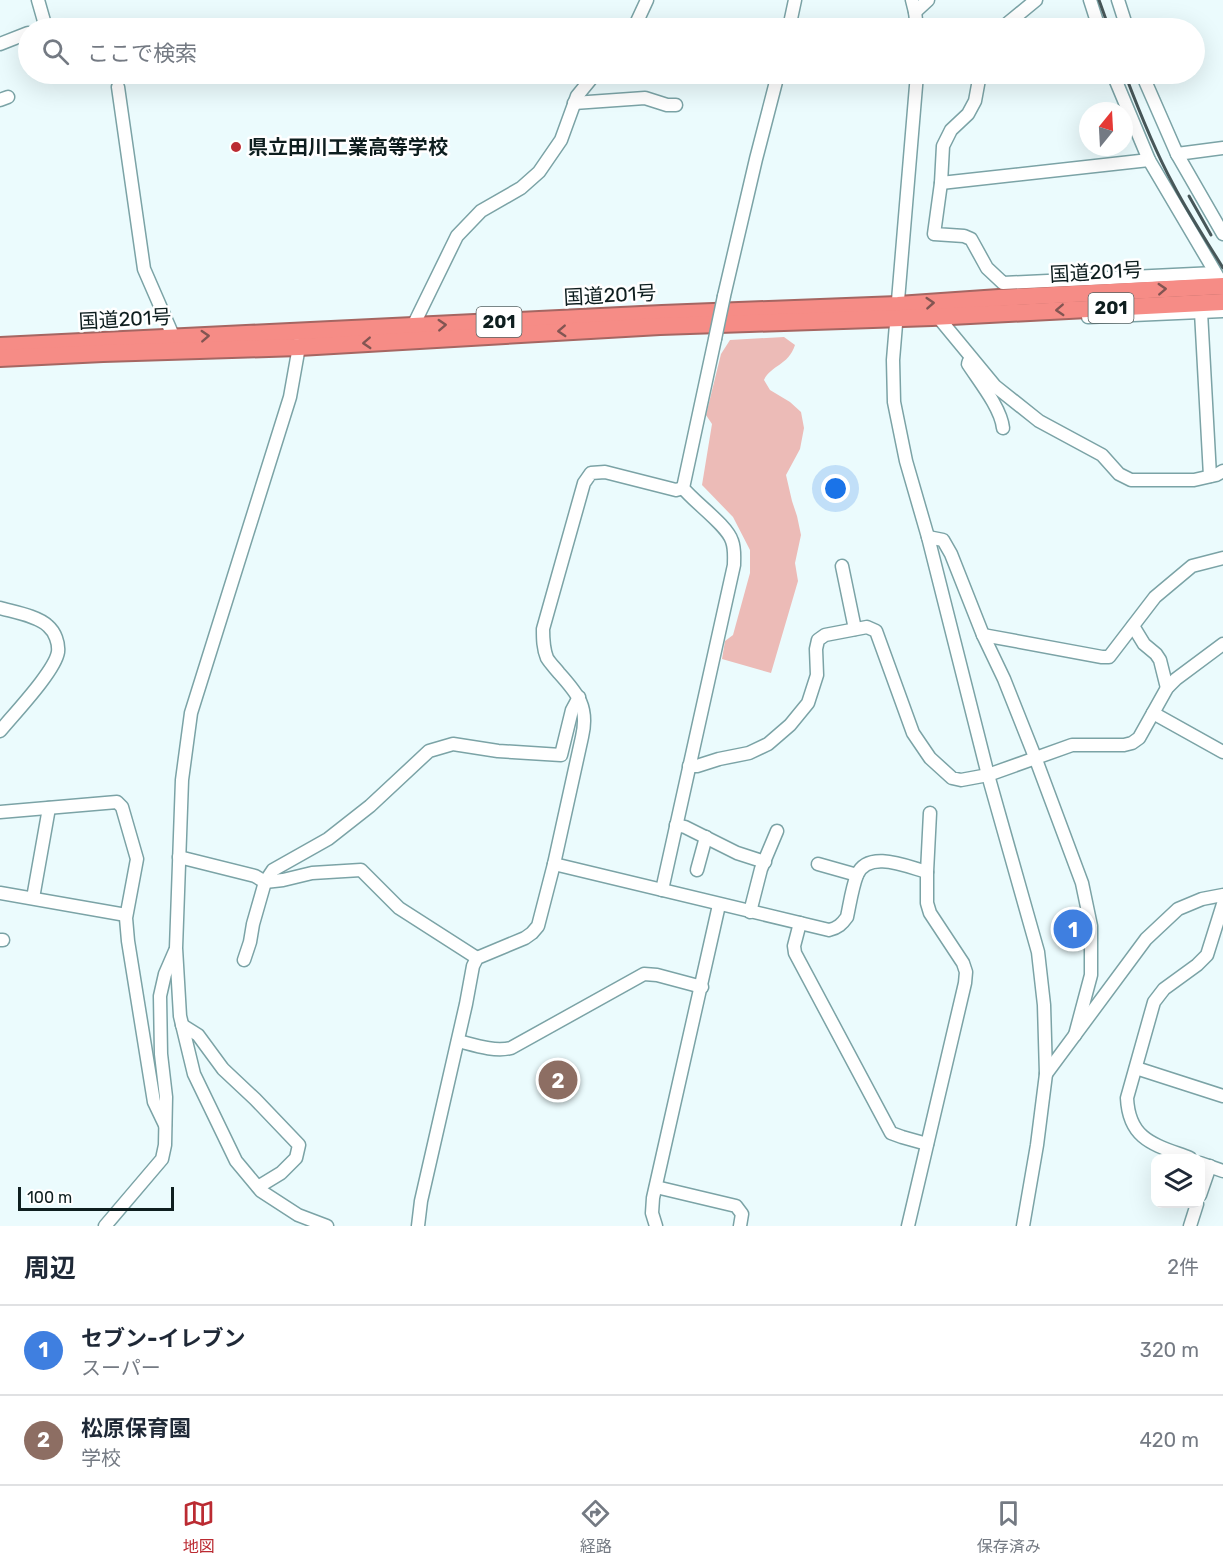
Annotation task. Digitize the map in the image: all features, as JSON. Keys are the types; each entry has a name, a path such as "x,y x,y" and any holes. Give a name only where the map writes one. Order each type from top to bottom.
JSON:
{"highway":[{"name":"国道201号","path":"0,346 174,338 300,339 413,326 662,314 897,311 938,317 999,305 1219,279"},
{"name":"国道201号","path":"0,358 300,339 660,326 999,305 1223,302"}],"street":[{"path":"38,0 42,18"},
{"path":"639,18 647,0"},
{"path":"791,18 795,0"},
{"path":"913,6 928,0"},
{"path":"1014,18 1036,0"},
{"path":"1090,0 1096,18"},
{"path":"1118,0 1124,18"},
{"path":"0,44 18,37"},
{"path":"413,326 458,236 481,211 521,188 539,171 561,140 577,96 587,84"},
{"path":"683,488 724,296 775,84"},
{"path":"916,84 893,360 894,402 906,461 928,537 988,775 1038,952 1044,1005 1046,1074 1023,1226"},
{"path":"978,84 975,101 968,114 951,130 943,146 934,234 964,236 970,239 987,268 1003,283 1219,279 1149,160 1117,84"},
{"path":"1146,84 1177,154 1223,234"},
{"path":"118,87 144,269 174,338"},
{"path":"574,103 645,98 667,105 676,105"},
{"path":"1177,154 1223,148"},
{"path":"941,183 1149,160"},
{"path":"1088,317 1223,311"},
{"path":"1201,312 1210,476"},
{"path":"938,317 995,386 1039,421 1102,454 1119,474 1131,480 1194,480 1223,471"},
{"path":"300,339 290,397 191,713 182,780 176,948 180,1016 194,1074 236,1161 261,1191 298,1215 327,1226"},
{"path":"970,357 968,364 1001,418 1003,428"},
{"path":"418,1226 421,1201 473,966 477,958 525,938 538,926 554,864 585,724 579,697 548,660 542,645 543,629 584,483 591,473 605,471 676,490 683,488"},
{"path":"662,890 735,553 732,540 726,530 683,488"},
{"path":"928,537 943,540 951,554 983,635 1004,679 1082,883 1091,926 1091,975 1075,1035"},
{"path":"983,635 1109,657 1155,597 1192,566 1223,558"},
{"path":"842,566 855,629"},
{"path":"0,608 49,626 57,640 58,650 54,662 34,691 0,731"},
{"path":"1133,626 1144,644 1160,660 1167,688"},
{"path":"689,765 697,766 749,753 768,744 790,725 808,703 817,675 818,640 825,635 867,627 876,631 913,733 930,758 952,778 961,780 988,775 1072,745 1132,743 1139,738 1167,688 1223,644"},
{"path":"244,960 266,882 273,870 328,839 370,807 429,751 453,744 498,751 561,755 572,710 579,697"},
{"path":"1152,713 1223,752"},
{"path":"0,812 117,802 122,807 137,859 126,915 128,941 154,1102 165,1125"},
{"path":"33,898 49,808"},
{"path":"908,1226 966,972 963,963 930,913 927,903 930,813"},
{"path":"676,825 686,827 737,853 765,862"},
{"path":"750,912 761,869 777,831"},
{"path":"697,870 706,837"},
{"path":"180,857 255,876 266,882 312,873 361,870 399,908 477,958"},
{"path":"554,864 829,930 843,923 847,917 858,872 866,864 885,861 927,872"},
{"path":"818,864 857,875"},
{"path":"0,892 126,915"},
{"path":"1046,1074 1146,939 1178,909 1202,899 1223,895"},
{"path":"1179,1154 1153,1144 1142,1136 1133,1125 1128,1112 1127,1098 1154,1002 1164,989 1207,955 1223,904"},
{"path":"656,1226 652,1213 656,1187 720,905"},
{"path":"800,923 794,946 795,953 891,1133 927,1144"},
{"path":"105,1226 162,1158 165,1144 166,1097 161,1054 160,996 165,975 176,948"},
{"path":"458,1041 494,1049 511,1048 644,974 657,975 702,987"},
{"path":"182,1025 198,1035 223,1068 299,1145 296,1158 281,1173 258,1187"},
{"path":"1136,1068 1223,1096"},
{"path":"1205,1165 1223,1171"},
{"path":"656,1187 736,1206 742,1214 740,1226"},
{"path":"1190,1226 1195,1208"}],"shaded area":[{"path":"784,337 795,345 792,352 764,380 770,390 801,412 804,428 800,449 786,475 801,535 795,563 798,581 771,673 722,659 725,641 733,635 750,573 750,550 733,517 702,485 712,424 706,415 721,354 730,340"}],"railway":[{"path":"1099,0 1105,18"},
{"path":"1129,84 1166,171 1223,268"},
{"path":"1189,196 1211,235"}],"place":[{"name":"県立田川工業高等学校","path":"236,147"},
{"name":"セブン-イレブン","path":"1073,929"},
{"name":"松原保育園","path":"558,1080"}]}
